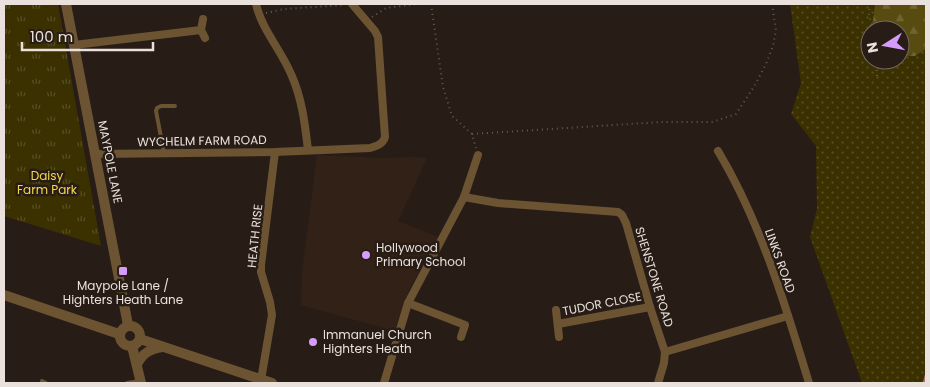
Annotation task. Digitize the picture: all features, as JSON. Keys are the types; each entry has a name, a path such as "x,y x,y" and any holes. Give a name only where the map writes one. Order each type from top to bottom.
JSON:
{"street":[{"name":"MAYPOLE LANE","path":"66,4 128,326"},
{"path":"256,4 262,23 291,73 303,109 308,150"},
{"path":"352,4 366,21"},
{"path":"204,19 201,30 205,38"},
{"name":"WYCHELM FARM ROAD","path":"96,154 275,152 370,148 380,144 384,141 385,137 378,37 366,21"},
{"path":"74,45 201,30"},
{"name":"LINKS ROAD","path":"718,151 741,192 765,247 809,383"},
{"name":"HEATH RISE","path":"257,380 272,315 261,265 275,152"},
{"path":"384,383 408,303 464,197 478,155"},
{"name":"SHENSTONE ROAD","path":"464,197 498,203 618,212 622,215 665,352"},
{"path":"4,294 119,334"},
{"path":"408,303 465,325 461,337"},
{"name":"TUDOR CLOSE","path":"558,324 650,307"},
{"name":"TUDOR CLOSE","path":"556,310 559,337"},
{"path":"658,383 665,352 788,316"},
{"path":"140,382 136,364 136,342 140,335 138,329 128,326 122,328 119,334 123,344 129,346 136,342 163,347 257,380 272,383"},
{"path":"136,364 140,357 150,350 163,347"}],"lane":[{"path":"164,153 156,111 161,106 175,106"},
{"path":"127,383 140,382"}],"path":[{"path":"258,14 284,9 352,4"},
{"path":"366,21 386,8 418,4"},
{"path":"431,4 443,87 452,116 472,134 478,155"},
{"path":"472,134 662,122 712,122 736,114 755,85 773,46 776,30 772,4"},
{"path":"870,4 870,20"},
{"path":"877,70 877,76"}],"shaded area":[{"name":"Hollywood Primary School","path":"317,155 427,158 398,221 438,237 409,290 395,331 301,305 302,273"}],"green space":[{"name":"Daisy Farm Park","path":"4,4 58,4 101,246 4,216"},
{"path":"790,4 926,4 926,383 862,383 810,237 817,209 816,146 791,114 801,83"},
{"path":"875,4 926,4 926,49 915,56 910,56 910,20 873,20"}],"waterway":[{"path":"924,383 926,375"}],"place":[{"name":"Hollywood Primary School","path":"366,255"},
{"name":"Maypole Lane / Highters Heath Lane","path":"123,271"},
{"name":"Immanuel Church Highters Heath","path":"313,342"}]}
